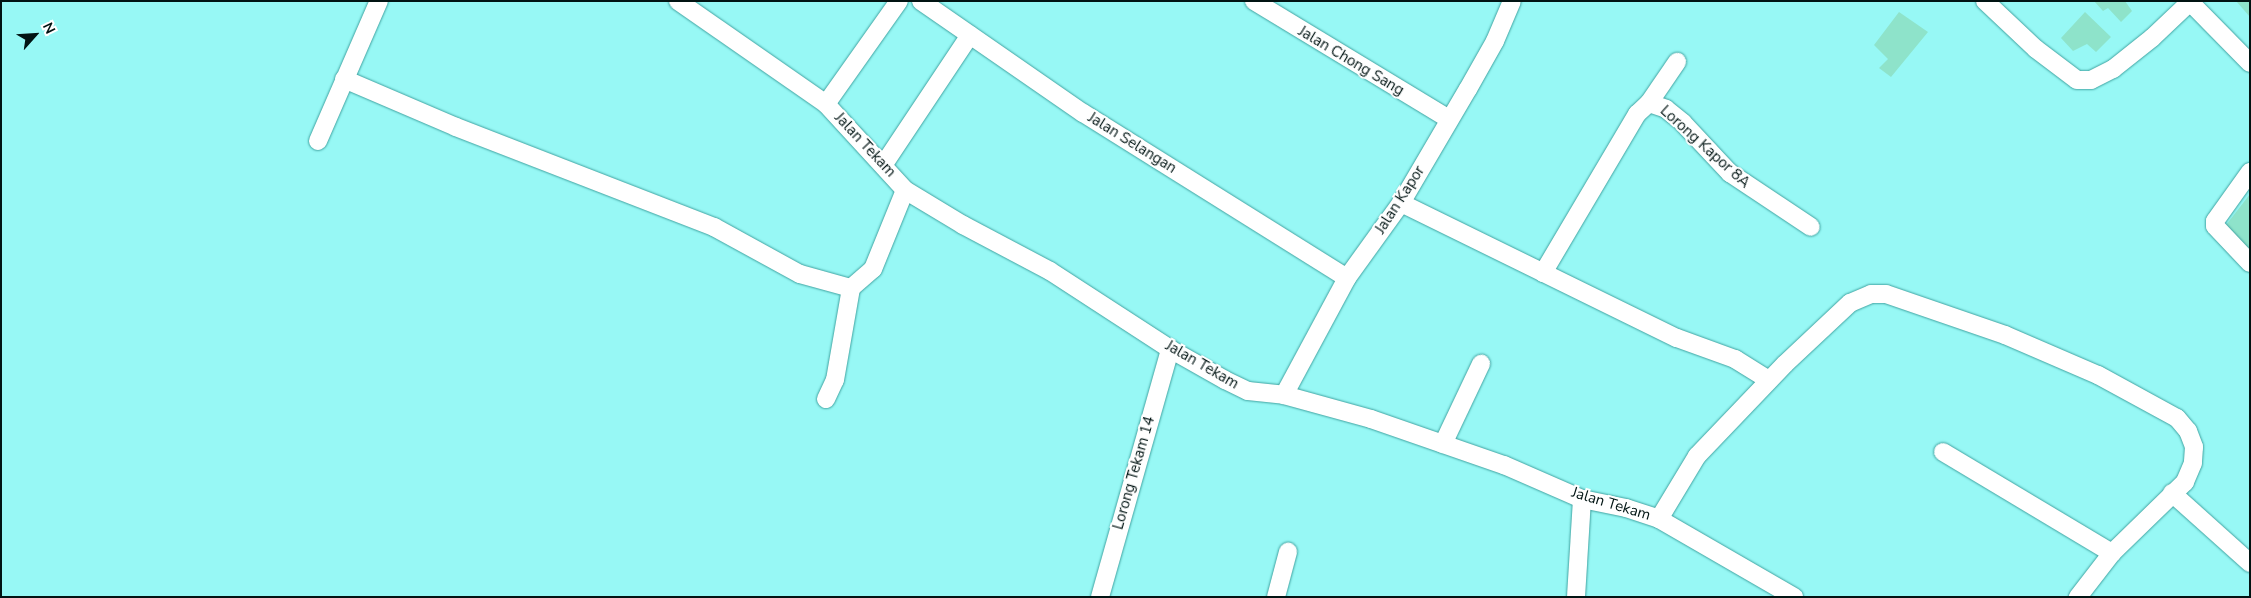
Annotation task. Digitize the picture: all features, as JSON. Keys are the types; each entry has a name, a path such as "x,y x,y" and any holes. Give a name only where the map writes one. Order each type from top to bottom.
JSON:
{"street":[{"path":"318,141 379,1"},
{"name":"Jalan Tekam","path":"678,1 826,104 884,164 906,190 963,225 1050,271 1170,349 1248,391 1284,395 1371,419 1504,465 1582,499 1626,508 1659,519 1794,597"},
{"path":"826,104 888,12 899,1"},
{"name":"Jalan Selangan","path":"921,1 1083,113 1347,278"},
{"name":"Jalan Chong Sang","path":"1254,1 1449,119"},
{"name":"Jalan Kapor","path":"1284,395 1347,278 1401,203 1495,41 1512,1"},
{"path":"1985,1 2061,70 2077,80 2091,80 2113,69 2152,38 2189,2 2250,63"},
{"path":"884,164 970,36"},
{"name":"Lorong Kapor 8A","path":"1543,273 1638,114 1649,103 1677,62"},
{"path":"344,79 456,127 714,227 800,274 851,288"},
{"name":"Lorong Kapor 8A","path":"1649,103 1666,109 1683,123 1730,173 1811,227"},
{"path":"2250,172 2216,221 2215,226 2250,263"},
{"path":"826,399 835,380 851,288 873,269 906,190"},
{"path":"1401,203 1677,338 1735,359 1769,380"},
{"path":"1659,519 1698,456 1769,380 1850,303 1871,294 1901,298 2005,335 2098,375 2176,418 2188,431 2194,447 2193,463 2186,482 2172,493 2112,554 2078,597"},
{"name":"Lorong Tekam 14","path":"1100,597 1170,349"},
{"path":"1443,444 1481,364"},
{"path":"1943,452 2112,554"},
{"path":"2172,493 2250,563"},
{"path":"1576,597 1582,499"},
{"path":"1276,597 1288,552"}],"building":[{"path":"2094,1 2125,1 2132,11 2121,22 2108,8 2103,11"},
{"path":"2236,1 2250,1 2250,17"},
{"path":"1899,12 1928,32 1891,77 1879,68 1888,59 1874,45"},
{"path":"2085,12 2111,37 2096,52 2087,44 2073,51 2061,38"},
{"path":"2250,194 2250,249 2223,229"}]}
